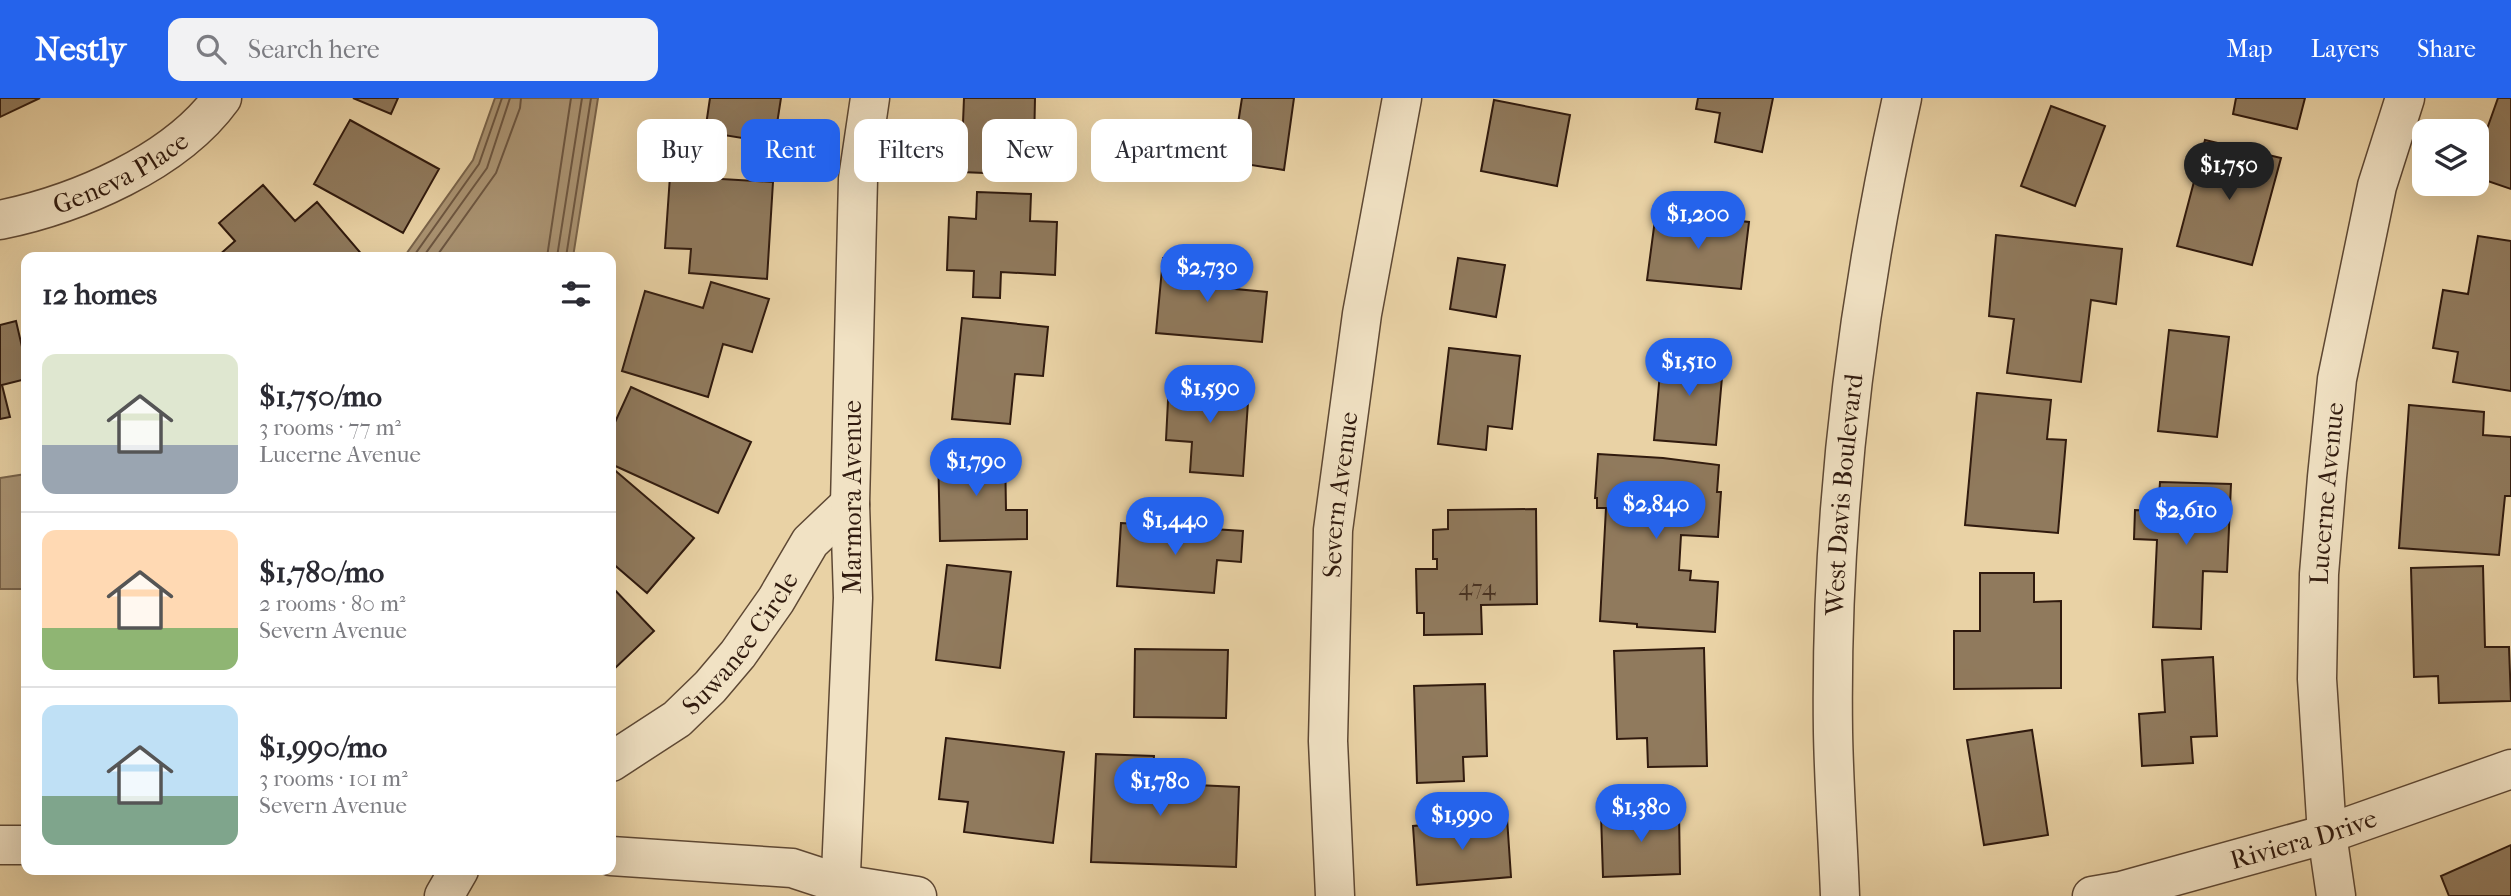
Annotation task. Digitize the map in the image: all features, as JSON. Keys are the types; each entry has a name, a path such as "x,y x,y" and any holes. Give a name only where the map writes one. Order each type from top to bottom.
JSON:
{"street":[{"name":"Geneva Place","path":"0,220 30,214 128,174 173,146 213,110 222,98"},
{"name":"Marmora Avenue","path":"841,890 853,598 850,504 858,179 870,98"},
{"name":"Severn Avenue","path":"1335,896 1328,740 1332,530 1362,314 1402,98"},
{"name":"West Davis Boulevard","path":"1840,896 1833,732 1835,600 1843,474 1860,328 1883,182 1902,98"},
{"name":"Lucerne Avenue","path":"2336,896 2327,834 2317,679 2317,627 2324,519 2337,379 2377,187 2405,98"},
{"name":"Suwanee Circle","path":"616,759 677,719 710,687 738,654 776,600 810,542 850,504"},
{"name":"Riviera Drive","path":"2092,896 2121,891 2327,834 2511,769"},
{"path":"0,845 21,845"},
{"path":"616,856 792,868 841,890 918,896"},
{"path":"444,896 456,875"}],"water":[{"path":"495,98 598,98 574,252 408,252 473,160"},
{"path":"21,475 21,589 0,589 0,478"}],"building":[{"path":"0,98 40,98 0,117"},
{"path":"353,98 398,98 391,114"},
{"path":"710,98 781,98 778,119 741,119 741,138 727,136 727,119 707,119"},
{"path":"964,98 1035,98 1035,119 982,119 982,173 968,172 968,119 963,119"},
{"path":"1242,98 1294,98 1284,170 1252,165 1252,119 1239,119"},
{"path":"1698,98 1773,98 1762,152 1715,142 1720,113 1696,109"},
{"path":"2236,98 2305,98 2297,129 2233,114"},
{"path":"2498,98 2511,98 2511,189 2489,181 2489,123"},
{"path":"1494,100 1570,115 1557,186 1481,171"},
{"path":"2051,106 2105,126 2075,206 2021,186"},
{"path":"350,120 439,169 403,233 314,184"},
{"path":"2205,140 2281,158 2252,265 2177,246"},
{"path":"727,179 773,182 767,279 689,273 691,249 665,248 670,182 727,182"},
{"path":"263,185 295,221 317,202 360,252 223,252 235,241 219,223"},
{"path":"977,192 1031,194 1030,221 1057,222 1055,275 1001,272 1000,298 973,297 974,271 947,270 949,217 976,219"},
{"path":"1656,212 1749,222 1741,289 1647,280"},
{"path":"1996,235 2122,249 2116,304 2091,300 2081,382 2007,373 2014,319 1989,316"},
{"path":"2478,236 2511,241 2511,391 2453,382 2458,352 2433,348 2443,290 2468,294"},
{"path":"1163,258 1216,262 1214,287 1267,292 1262,342 1156,333"},
{"path":"1458,258 1505,265 1496,317 1450,309"},
{"path":"711,282 769,299 752,352 723,344 708,397 622,371 645,291 703,308"},
{"path":"962,318 1048,327 1043,376 1015,374 1010,424 952,419"},
{"path":"16,321 21,342 21,380 2,385 10,417 0,419 0,325"},
{"path":"2169,330 2229,337 2217,437 2158,431"},
{"path":"1449,348 1520,356 1512,429 1488,426 1486,450 1438,444"},
{"path":"1662,350 1724,355 1716,445 1654,440"},
{"path":"1169,381 1249,387 1243,476 1190,472 1192,442 1166,440"},
{"path":"631,387 751,442 718,513 616,466 616,420"},
{"path":"1977,393 2051,400 2047,439 2066,440 2058,533 1965,525"},
{"path":"2409,405 2484,412 2483,435 2511,437 2511,496 2505,496 2499,555 2399,548"},
{"path":"1005,449 1006,510 1027,510 1027,539 940,541 938,450"},
{"path":"1598,454 1719,465 1717,492 1721,492 1718,537 1681,535 1679,570 1691,571 1690,580 1718,582 1715,632 1637,627 1637,624 1600,621 1606,508 1597,508 1595,498"},
{"path":"616,471 694,538 647,593 616,566"},
{"path":"2160,482 2231,484 2227,572 2203,571 2201,629 2153,627 2157,540 2134,539 2135,510 2158,511"},
{"path":"1536,509 1537,604 1481,605 1482,634 1424,635 1424,613 1417,613 1416,569 1437,569 1437,559 1433,559 1433,530 1448,529 1448,510"},
{"path":"1121,523 1243,531 1241,562 1217,560 1214,593 1117,586"},
{"path":"947,565 1011,572 1000,668 936,660"},
{"path":"2483,566 2485,647 2509,647 2511,701 2439,703 2438,676 2414,677 2411,568"},
{"path":"1980,573 2034,573 2034,602 2061,601 2061,688 1954,689 1954,631 1980,631"},
{"path":"616,591 654,631 616,667"},
{"path":"1704,648 1707,766 1648,767 1647,738 1617,739 1614,651"},
{"path":"1135,649 1228,650 1226,718 1134,717"},
{"path":"2213,657 2217,736 2191,737 2193,763 2142,766 2139,714 2165,712 2162,660"},
{"path":"1485,684 1487,756 1463,757 1464,781 1417,783 1414,686"},
{"path":"2032,730 2048,835 1984,845 1967,740"},
{"path":"946,738 1064,752 1053,843 964,832 968,802 939,799"},
{"path":"1096,754 1154,756 1152,783 1239,787 1236,867 1091,862"},
{"path":"1679,812 1680,874 1603,877 1601,814"},
{"path":"1507,818 1511,877 1417,885 1413,826"},
{"path":"2511,845 2511,896 2449,896 2441,876"}]}
